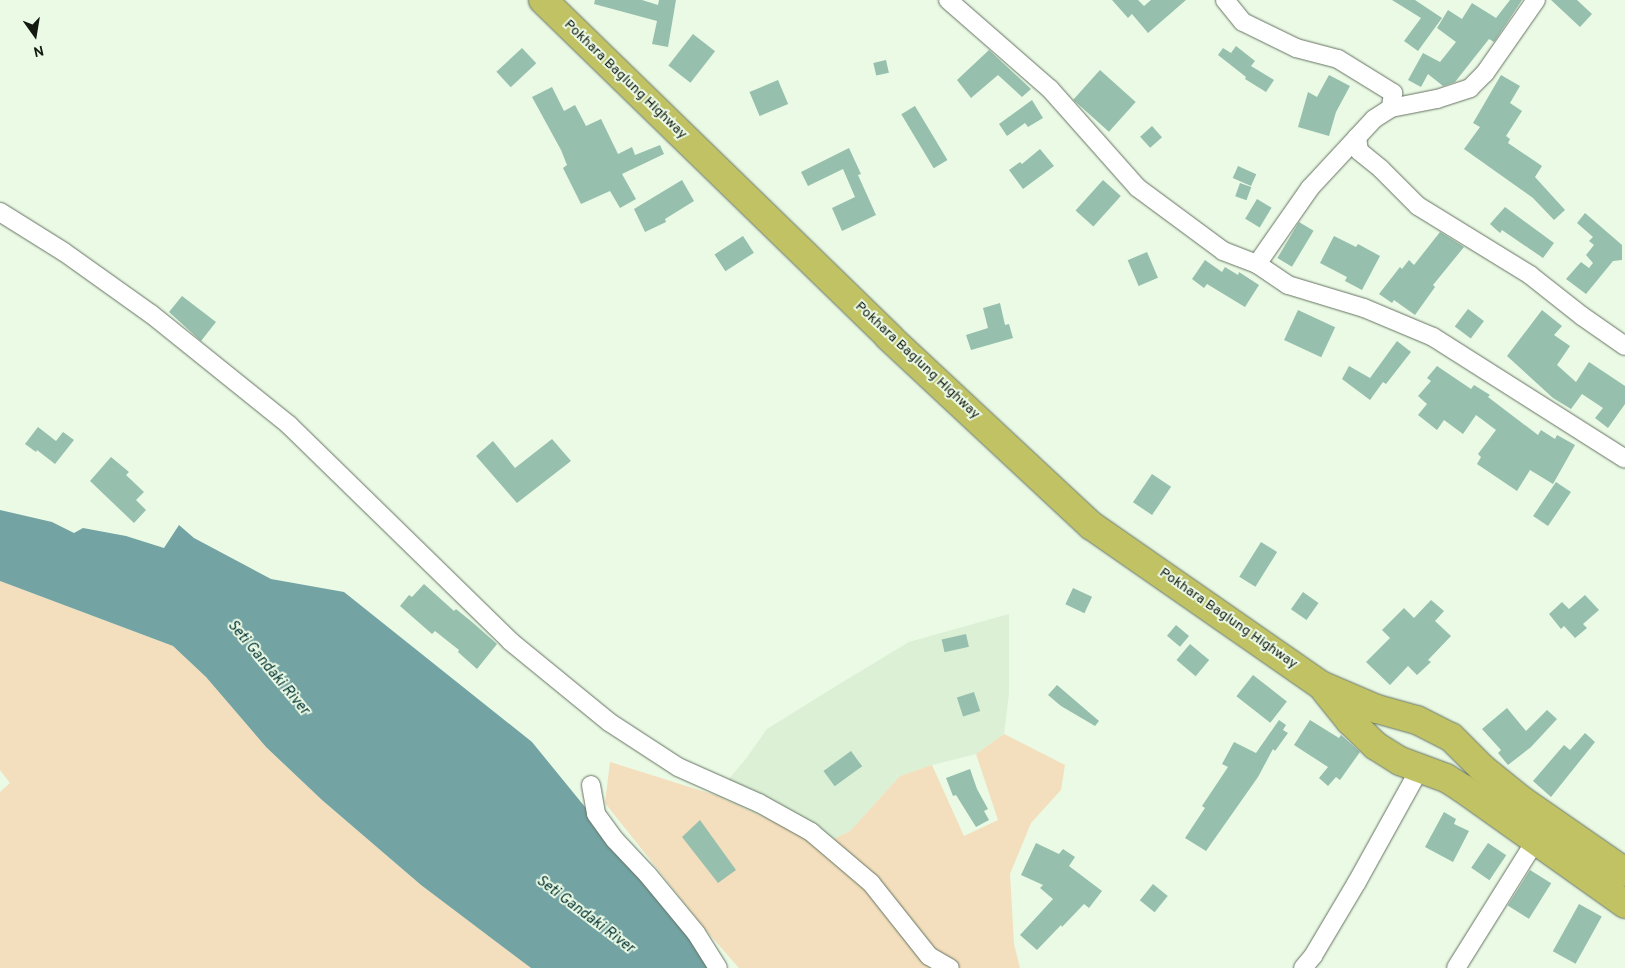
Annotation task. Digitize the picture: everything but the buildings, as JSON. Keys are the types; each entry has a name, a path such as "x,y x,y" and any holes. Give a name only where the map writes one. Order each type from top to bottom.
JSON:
{"highway":[{"name":"Pokhara Baglung Highway","path":"543,0 889,337 1092,526 1321,685 1377,709 1417,720 1451,737 1482,768 1520,799 1625,872"},
{"name":"Pokhara Baglung Highway","path":"1321,685 1364,735 1388,754 1420,770 1446,778 1462,788 1625,904"}],"street":[{"path":"948,0 1050,89 1138,188 1223,251 1257,264 1288,285 1364,308 1433,337 1625,459"},
{"path":"1225,0 1243,22 1296,48 1338,59 1392,93 1391,108"},
{"path":"1257,264 1310,188 1374,119 1391,108 1437,99 1470,88 1485,73 1536,0"},
{"path":"1357,137 1359,151 1381,169 1418,206 1530,276 1625,346"},
{"path":"0,212 64,252 151,314 289,425 510,640 609,722 678,766 758,803 811,832 871,883 929,962 950,968"},
{"path":"1303,968 1313,956 1420,770"},
{"path":"591,784 596,814 615,840 648,875 696,933 718,968"},
{"path":"1456,968 1536,840"}],"shaded area":[{"path":"0,581 173,646 206,677 266,747 322,800 421,885 531,968 0,968 0,792 10,783 0,770"},
{"path":"1009,614 1009,693 1004,734 976,754 932,765 900,776 850,831 823,844 715,795 745,760 767,729 841,683 909,642"},
{"path":"1004,734 1065,765 1061,790 1031,823 1010,874 1014,944 1020,968 739,968 709,934 605,803 610,762 715,795 823,844 850,831 900,776 932,765 964,836 998,820 976,754"}],"water":[{"name":"Seti Gandaki River","path":"0,510 52,522 74,533 83,528 126,536 164,548 179,525 194,538 271,579 344,592 532,742 665,905 710,968 531,968 421,885 322,800 266,747 206,677 173,646 0,581"}]}
